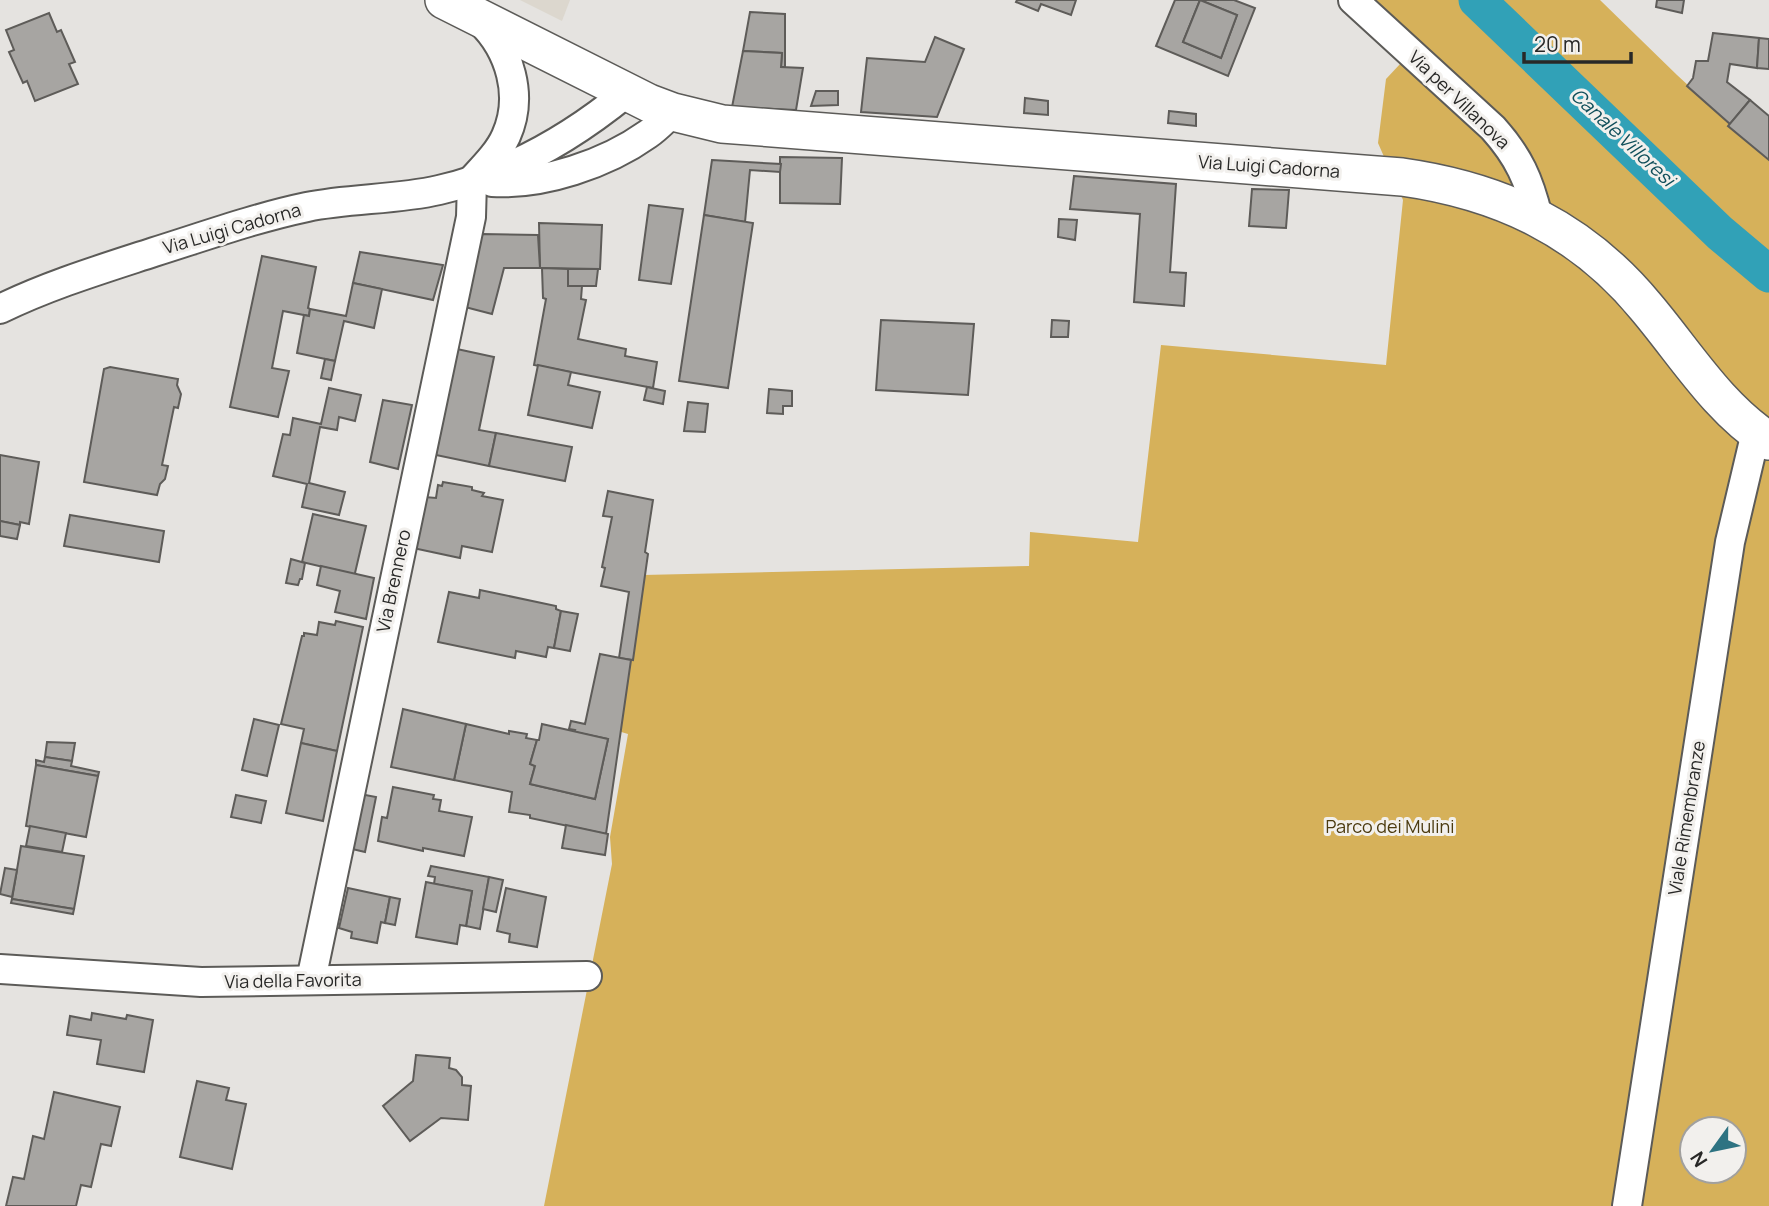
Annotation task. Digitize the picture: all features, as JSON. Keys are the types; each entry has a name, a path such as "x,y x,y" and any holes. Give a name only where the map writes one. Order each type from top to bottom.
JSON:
{"street":[{"name":"Via per Villanova","path":"1353,0 1493,128 1511,148 1524,171 1538,217"},
{"name":"Via Luigi Cadorna","path":"450,3 626,93 673,113 722,124 1402,177 1471,190 1538,217 1597,256 1623,280 1712,391 1763,437"},
{"name":"Via Luigi Cadorna","path":"450,3 482,22 501,46 513,75 514,106 506,135 472,181"},
{"name":"Via Luigi Cadorna","path":"0,309 78,278 262,217 311,206 437,191 472,181 569,136 626,93"},
{"name":"Via Luigi Cadorna","path":"472,181 505,183 580,167 617,152 648,134 673,113"},
{"name":"Via Brennero","path":"311,980 471,217 472,181"},
{"name":"Viale Rimembranze","path":"1627,1206 1730,542 1763,437"},
{"name":"Via della Favorita","path":"0,969 201,982 587,976"}],"shaded area":[{"path":"520,0 570,0 562,21"}],"green space":[{"name":"Parco dei Mulini","path":"1366,0 1600,0 1769,160 1769,1206 544,1206 612,864 610,837 628,734 618,731 643,575 1029,566 1030,532 1138,542 1161,345 1386,365 1403,200 1378,143 1386,79 1416,47"}],"building":[{"path":"1076,0 1071,15 1041,4 1038,11 1016,2"},
{"path":"1175,0 1200,0 1234,0 1255,8 1228,76 1156,46","holes":["1200,0 1237,15 1221,58 1183,42"]},
{"path":"1200,0 1237,15 1221,58 1183,42"},
{"path":"1657,0 1684,0 1682,13 1656,7"},
{"path":"750,12 785,14 785,67 781,67 782,53 743,51"},
{"path":"49,13 57,32 61,30 75,62 69,64 78,84 35,101 27,81 23,83 9,52 14,50 6,30"},
{"path":"1713,33 1759,38 1757,68 1730,64 1727,82 1750,100 1730,124 1687,86 1693,78 1696,61 1708,61"},
{"path":"935,37 964,49 937,117 861,112 867,58 925,62"},
{"path":"1759,38 1769,39 1769,69 1757,68"},
{"path":"743,51 782,53 781,67 803,68 796,110 732,107"},
{"path":"816,91 838,91 838,105 811,106"},
{"path":"1025,98 1048,101 1048,115 1024,113"},
{"path":"1750,100 1769,116 1769,160 1728,126"},
{"path":"1169,111 1196,114 1196,126 1168,123"},
{"path":"780,157 842,158 840,204 780,203"},
{"path":"712,160 781,164 780,172 750,170 745,222 704,215"},
{"path":"1074,176 1176,184 1170,272 1186,273 1184,306 1134,302 1140,214 1070,209"},
{"path":"1252,189 1289,190 1286,228 1249,226"},
{"path":"649,205 683,209 671,284 639,280"},
{"path":"704,215 753,223 728,388 679,381"},
{"path":"1059,219 1077,220 1075,240 1058,237"},
{"path":"539,223 602,225 600,269 540,268"},
{"path":"482,234 538,235 540,268 504,268 492,314 465,307"},
{"path":"360,252 443,265 433,300 353,283"},
{"path":"262,256 316,267 308,308 309,316 283,311 272,368 289,371 278,417 230,407"},
{"path":"542,268 568,269 568,286 582,286 581,299 586,300 578,339 626,349 625,356 657,362 653,388 534,365 546,299 543,298"},
{"path":"568,269 598,269 596,286 568,286"},
{"path":"353,283 382,289 374,328 344,321 335,361 297,353 304,315 309,316 310,309 346,316"},
{"path":"881,320 974,324 968,395 876,390"},
{"path":"1052,320 1069,321 1068,337 1051,337"},
{"path":"457,349 494,357 479,430 496,433 489,466 436,455"},
{"path":"325,359 335,361 331,380 321,378"},
{"path":"538,365 571,372 568,385 600,392 592,428 528,415"},
{"path":"110,367 178,379 177,385 181,394 178,408 174,407 162,465 168,466 157,495 84,482 104,369"},
{"path":"647,387 665,391 663,404 644,400"},
{"path":"329,388 361,395 355,421 339,417 337,430 320,427 309,483 345,492 339,515 302,507 307,484 273,476 283,434 290,435 293,418 321,424"},
{"path":"769,389 792,391 792,406 783,406 783,414 767,413"},
{"path":"383,400 412,405 398,469 370,462"},
{"path":"688,402 708,404 705,432 684,431"},
{"path":"496,433 572,447 565,481 489,466"},
{"path":"0,455 39,462 29,524 0,521"},
{"path":"443,482 472,487 472,490 484,493 482,496 503,500 492,552 462,546 460,558 413,548 425,497 436,498 438,485 442,486"},
{"path":"608,491 653,500 633,660 619,658 629,592 601,586 612,517 603,516"},
{"path":"313,514 366,526 355,573 357,575 302,562"},
{"path":"70,515 164,531 159,562 64,546"},
{"path":"0,521 20,525 17,539 0,536"},
{"path":"291,559 305,563 298,585 286,583"},
{"path":"321,566 374,578 366,619 335,612 340,591 317,585"},
{"path":"480,590 556,606 556,609 561,611 554,648 548,647 546,657 516,651 515,658 438,642 449,592 479,598"},
{"path":"561,611 578,614 570,651 554,648"},
{"path":"336,621 363,627 337,751 301,743 304,729 281,724 302,636 304,633 317,635 319,622 335,625"},
{"path":"600,654 631,660 606,834 509,812 512,792 454,780 466,724 509,734 509,731 527,734 526,738 537,740 530,764 535,766 530,784 595,799 608,739 569,729 571,721 585,724"},
{"path":"403,709 466,724 454,780 391,767"},
{"path":"254,719 279,725 267,776 242,770"},
{"path":"542,724 608,739 595,799 530,784 535,766 530,764"},
{"path":"47,742 75,743 72,761 45,757"},
{"path":"301,743 337,751 323,821 286,813"},
{"path":"45,757 72,761 71,766 99,772 98,776 36,765 36,760 44,762"},
{"path":"36,765 98,776 86,837 26,826"},
{"path":"393,787 434,795 433,799 441,800 439,811 472,817 464,856 423,848 423,851 378,841 382,817 387,818"},
{"path":"360,794 376,797 365,852 348,848"},
{"path":"236,795 266,801 261,823 231,817"},
{"path":"566,825 608,834 605,855 562,848"},
{"path":"30,826 66,833 62,852 26,846"},
{"path":"21,846 84,856 74,909 12,899"},
{"path":"431,866 489,877 480,929 466,926 472,891 434,884 435,877 428,876"},
{"path":"5,868 17,870 12,897 0,894"},
{"path":"489,877 503,880 496,912 483,909"},
{"path":"426,882 472,891 466,926 460,925 457,944 416,937"},
{"path":"348,888 390,897 385,923 381,922 377,943 351,938 352,932 339,928"},
{"path":"506,888 546,897 537,947 509,942 510,934 497,931"},
{"path":"390,897 400,899 395,925 385,923"},
{"path":"12,899 74,909 73,914 11,903"},
{"path":"92,1013 153,1020 144,1072 97,1064 101,1040 67,1035 70,1016 91,1020"},
{"path":"416,1055 450,1058 449,1068 456,1070 462,1077 462,1085 471,1086 468,1120 441,1118 410,1141 383,1106 413,1081"},
{"path":"197,1081 229,1088 226,1100 246,1104 232,1169 180,1157"},
{"path":"54,1092 120,1107 111,1146 101,1144 91,1187 81,1185 76,1206 6,1206 13,1177 24,1179 33,1136 44,1139"}],"waterway":[{"name":"Canale Villoresi","path":"1477,0 1720,233 1769,274"}]}
